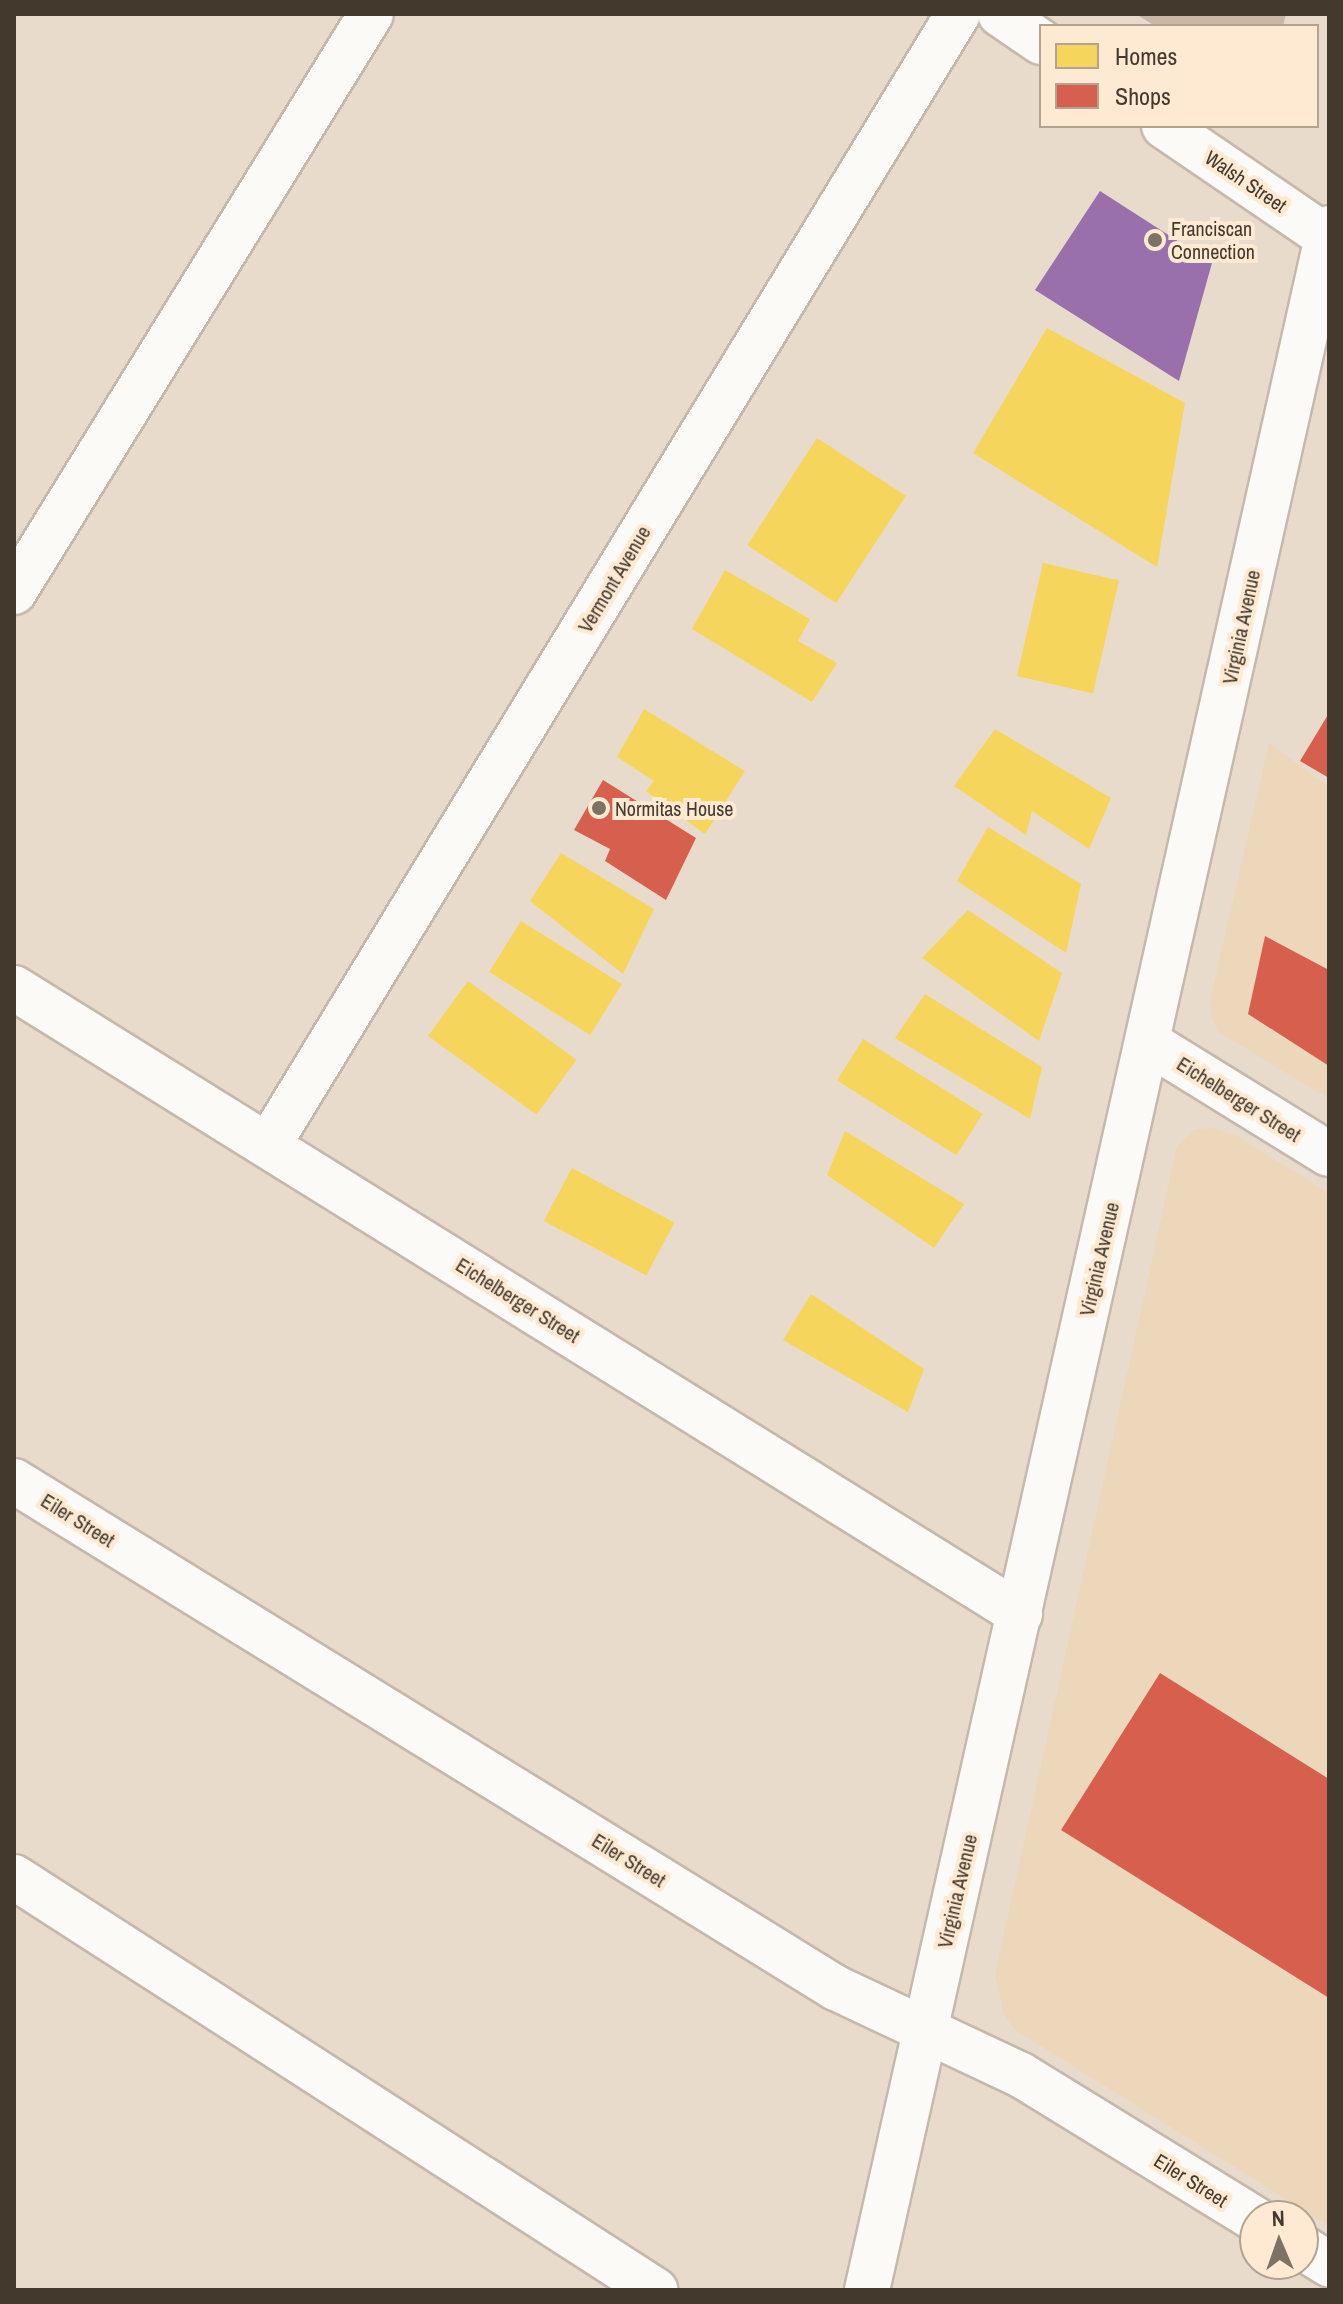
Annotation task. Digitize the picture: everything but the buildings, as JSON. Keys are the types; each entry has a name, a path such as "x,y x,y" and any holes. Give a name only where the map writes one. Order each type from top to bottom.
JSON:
{"street":[{"path":"14,592 371,14"},
{"name":"Vermont Avenue","path":"269,1144 958,14"},
{"path":"1000,14 1039,41"},
{"name":"Walsh Street","path":"1167,128 1328,232"},
{"name":"Virginia Avenue","path":"867,2290 1149,1043 1328,232"},
{"name":"Eichelberger Street","path":"14,988 1020,1614"},
{"name":"Eichelberger Street","path":"1149,1043 1329,1154"},
{"name":"Eiler Street","path":"14,1481 836,1988 1021,2075 1239,2209"},
{"path":"14,1877 655,2290"}],"shaded area":[{"path":"1269,743 1329,787 1329,1099 1218,1032 1212,1019 1210,1000"},
{"path":"1212,1128 1237,1136 1329,1193 1329,2226 1319,2220 1319,2200 1287,2200 1015,2030 1004,2015 995,1974 1177,1146 1195,1129"}],"place":[{"name":"Franciscan Connection","path":"1155,240"},
{"name":"Normitas House","path":"599,808"}]}
